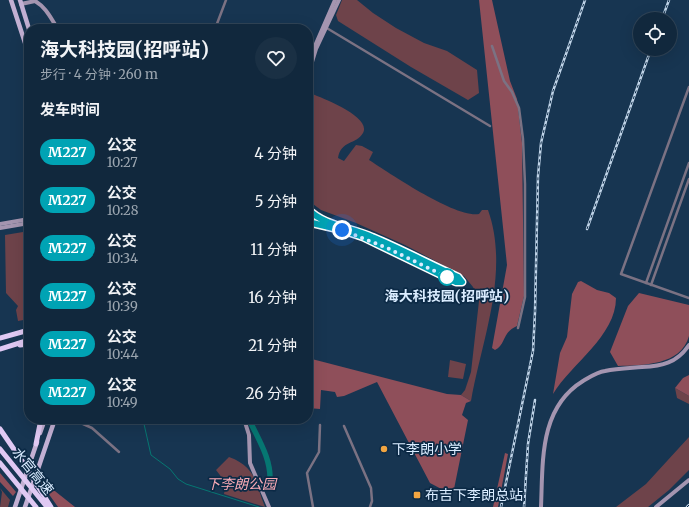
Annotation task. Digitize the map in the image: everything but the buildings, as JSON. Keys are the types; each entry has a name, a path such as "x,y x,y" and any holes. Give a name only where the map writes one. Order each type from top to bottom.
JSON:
{"highway":[{"path":"0,338 24,331"},
{"path":"2,348 24,341"},
{"path":"2,348 24,345"},
{"path":"36,444 40,424"},
{"path":"0,429 22,461 39,493 51,507"},
{"name":"水官高速","path":"0,449 17,471 39,493 47,507"},
{"name":"水官高速","path":"0,463 35,506"}],"main road":[{"path":"11,0 24,39"},
{"path":"20,2 27,24"},
{"path":"15,507 43,424"},
{"path":"25,507 55,424"}],"street":[{"path":"217,24 226,0"},
{"path":"313,59 335,0"},
{"path":"313,51 339,0"},
{"path":"20,2 36,1 40,3 55,24"},
{"path":"324,27 490,126"},
{"path":"492,46 504,81 512,92 519,108 523,139 525,184 525,297 518,328"},
{"path":"689,87 622,274 689,298"},
{"path":"646,283 689,163"},
{"path":"651,285 689,179"},
{"path":"313,213 325,222"},
{"path":"313,219 356,230 458,277 462,282 456,282 354,234 313,223"},
{"path":"0,224 24,220"},
{"path":"0,228 24,224"},
{"path":"541,507 548,429 553,414 561,400 578,384 596,374 606,371 664,365 677,359 689,346"},
{"path":"83,424 92,428 119,452"},
{"path":"246,424 249,435 250,463 269,507"},
{"path":"313,507 307,473 318,452 320,425"},
{"path":"344,426 371,488 372,501 370,507"},
{"path":"656,507 689,480"}],"green space":[{"path":"342,0 357,0 373,13 396,28 424,43 447,51 477,70 479,93 468,100 411,67 338,21 336,15"},
{"path":"313,94 345,109 354,115 364,127 363,133 360,137 342,148 338,158 344,161 356,145 362,146 373,152 369,160 423,194 455,209 468,213 479,214 482,210 488,210 494,233 496,257 495,281 492,306 471,401 461,395 465,390 471,372 479,301 473,287 464,276 405,245 356,223 321,210 313,204"},
{"path":"24,232 24,320 18,321 16,310 18,306 6,293 5,235"},
{"path":"450,360 466,364 463,379 448,377"},
{"path":"675,388 689,396 689,404 677,398"},
{"path":"689,437 689,470 669,490 648,507 616,507 646,484"},
{"name":"下李朗公园","path":"229,457 238,461 250,471 265,507 224,494 226,483 216,470"},
{"path":"0,488 10,500 8,507 0,507 2,492"}],"shaded area":[{"path":"479,0 492,0 510,81 517,99 522,143 524,296 517,326 506,335 501,345 495,350 492,348 507,265"},
{"path":"581,281 597,290 609,293 616,298 614,312 609,325 601,337 553,394 560,353 567,337 572,294 578,282"},
{"path":"639,293 689,305 689,336 685,346 678,353 660,362 618,366 610,352 628,306"},
{"path":"313,359 447,394 461,395 471,401 466,403 462,415 468,420 454,489 447,492 430,483 377,382 344,396 337,397 335,392 321,390 320,409 313,408"},
{"path":"689,375 689,396 675,388 683,378"},
{"path":"505,453 508,454 498,507 493,507"},
{"path":"0,473 16,492 13,496 0,482"},
{"path":"36,476 75,507 58,507"}],"waterway":[{"path":"144,424 151,455 170,469 178,479 186,484 259,507"},
{"path":"252,424 266,456 270,472 270,480"}],"railway":[{"path":"501,507 533,351 538,176 541,143 553,91 585,0"},
{"path":"665,12 669,0"},
{"path":"587,229 649,56"},
{"path":"524,507 528,444 535,400"}],"bus line":[{"name":"M227","path":"313,214 325,222 356,230 389,244 458,277 462,282 456,282 387,248 354,234 329,226 313,223"}],"place":[{"name":"海大科技园(招呼站)","path":"447,277"},
{"name":"下李朗小学","path":"384,449"},
{"name":"布吉下李朗总站","path":"417,495"}],"route":[{"path":"342,230 363,237 447,277"}]}
